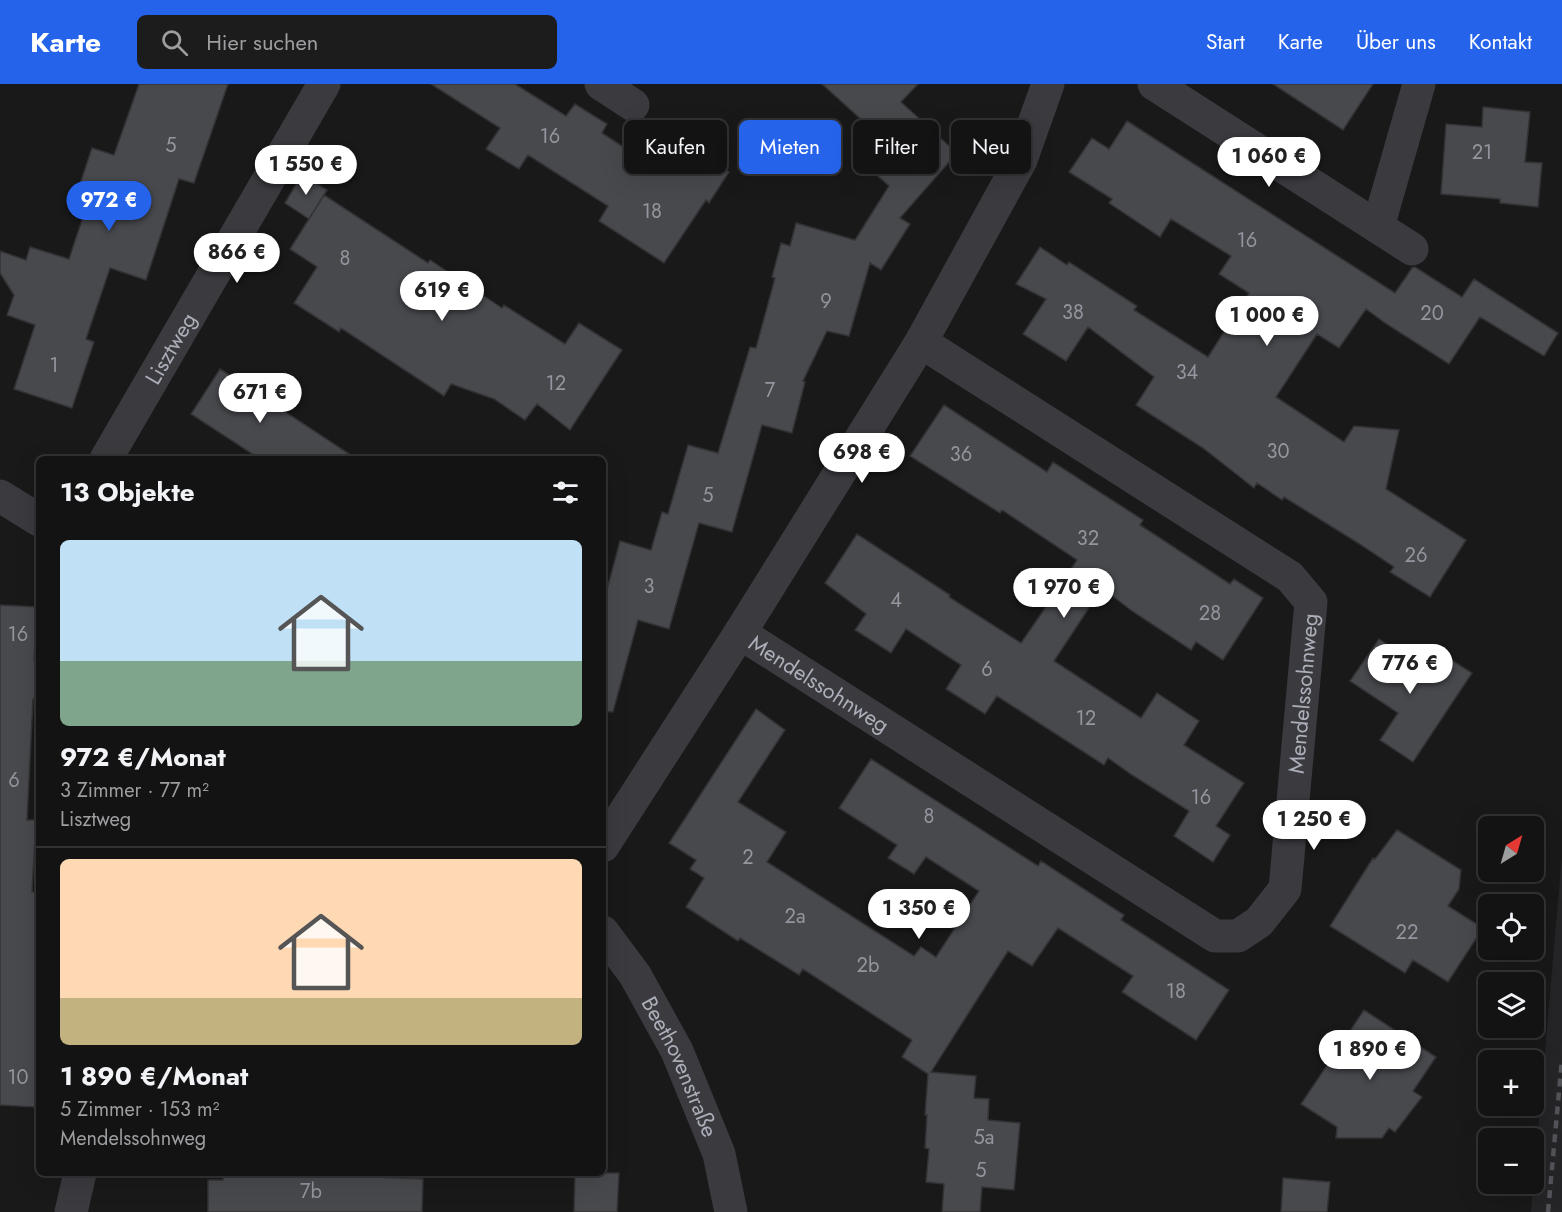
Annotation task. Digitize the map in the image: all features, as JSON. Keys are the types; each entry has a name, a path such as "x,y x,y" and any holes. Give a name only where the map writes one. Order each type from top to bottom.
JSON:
{"street":[{"name":"Lisztweg","path":"108,456 324,84"},
{"path":"601,84 633,105"},
{"name":"Mendelssohnweg","path":"606,841 740,633 921,342 1021,160 1048,84"},
{"path":"1154,84 1412,249"},
{"path":"1378,227 1419,84"},
{"name":"Mendelssohnweg","path":"740,633 1215,936 1238,936 1245,932 1259,922 1285,889 1311,602 1290,577 921,342"},
{"path":"0,495 36,518"},
{"name":"Beethovenstraße","path":"606,936 635,975 677,1051 719,1154 731,1212"},
{"path":"71,1212 79,1176"}],"shaded area":[{"path":"1562,856 1562,1212 1531,1212 1533,1194 1544,1194 1544,1128 1538,1128 1539,1116 1544,1116 1544,1063"}],"building":[{"path":"139,84 228,84 194,183 179,179 146,280 110,268 86,339 94,342 72,408 14,389 35,325 7,315 14,295 0,273 0,251 26,260 30,247 69,259 93,187 80,184 92,148 114,155"},
{"path":"431,84 515,84 566,116 575,104 607,124 602,133 624,148 624,174 727,174 727,171 729,172 709,203 706,200 664,263 599,221 608,206 528,155 519,169 486,149 500,128"},
{"path":"822,84 918,84 901,102 921,120 862,120"},
{"path":"1273,84 1373,84 1343,130"},
{"path":"1483,107 1530,112 1525,162 1542,163 1538,207 1500,203 1500,199 1441,194 1446,124 1482,127"},
{"path":"1127,121 1395,293 1415,267 1462,297 1474,279 1558,333 1544,356 1480,317 1449,364 1366,309 1339,348 1317,334 1276,397 1344,442 1354,426 1399,430 1386,489 1466,540 1430,597 1390,572 1394,567 1358,543 1284,497 1282,500 1257,483 1254,488 1203,448 1136,405 1154,377 1088,327 1066,361 1023,334 1046,299 1016,284 1040,247 1067,265 1069,262 1137,306 1134,310 1208,357 1249,293 1219,274 1231,256 1171,219 1160,237 1109,203 1112,199 1069,172 1092,138 1109,149"},
{"path":"939,137 951,148 951,160 939,174"},
{"path":"302,174 327,190 309,219 285,203"},
{"path":"875,174 939,174 900,218 910,224 881,270 870,263 849,336 827,331 803,381 805,382 792,433 762,425 732,532 699,523 669,629 638,620 613,712 606,711 606,593 620,541 651,550 662,512 668,514 688,445 718,453 750,347 756,348 775,278 772,277 781,243 790,246 796,223 855,240 889,186"},
{"path":"324,195 428,263 430,260 502,308 504,305 565,344 579,323 622,350 570,430 537,404 525,420 494,399 451,384 444,396 341,328 339,332 294,303 317,267 290,249"},
{"path":"220,369 352,456 255,456 191,414"},
{"path":"944,405 1047,472 1053,462 1143,520 1140,525 1230,584 1234,579 1263,598 1223,660 1196,642 1191,650 1102,588 1054,661 1141,718 1157,693 1199,721 1184,745 1244,783 1216,826 1230,835 1213,862 1174,836 1189,811 1108,758 1104,765 997,696 985,714 946,689 961,665 906,629 891,653 855,630 866,614 825,583 857,534 1021,643 1039,617 1077,560 1002,510 1000,513 910,456"},
{"path":"0,605 36,607 34,660 36,660 36,699 33,699 27,820 36,820 32,892 36,892 36,1089 35,1107 0,1105"},
{"path":"1379,639 1429,673 1442,654 1472,673 1413,762 1380,740 1398,713 1350,681"},
{"path":"756,709 785,730 738,802 786,832 767,862 914,956 921,947 936,957 979,891 926,857 914,874 888,858 897,845 839,808 871,759 1038,866 1041,861 1124,915 1121,920 1229,990 1196,1040 1122,992 1133,976 1058,928 1032,966 1008,951 931,1072 976,1076 974,1098 989,1099 988,1120 1020,1123 1014,1190 982,1187 980,1212 942,1212 944,1184 926,1182 929,1149 925,1148 928,1074 902,1057 912,1040 803,969 799,975 740,938 738,941 686,907 704,878 690,869 696,860 669,843"},
{"path":"1397,830 1461,870 1459,889 1448,906 1478,925 1478,936 1448,982 1413,960 1405,973 1330,926 1373,858 1375,859"},
{"path":"1364,1010 1436,1057 1413,1091 1422,1097 1395,1132 1389,1128 1382,1138 1336,1138 1337,1127 1301,1104"},
{"path":"606,1173 619,1173 617,1212 574,1212 575,1176 606,1176"},
{"path":"223,1176 351,1176 423,1179 422,1212 208,1212 208,1180 223,1180"},
{"path":"1283,1178 1330,1182 1327,1212 1281,1212"}],"railway":[{"path":"1548,1212 1562,1059"}]}
